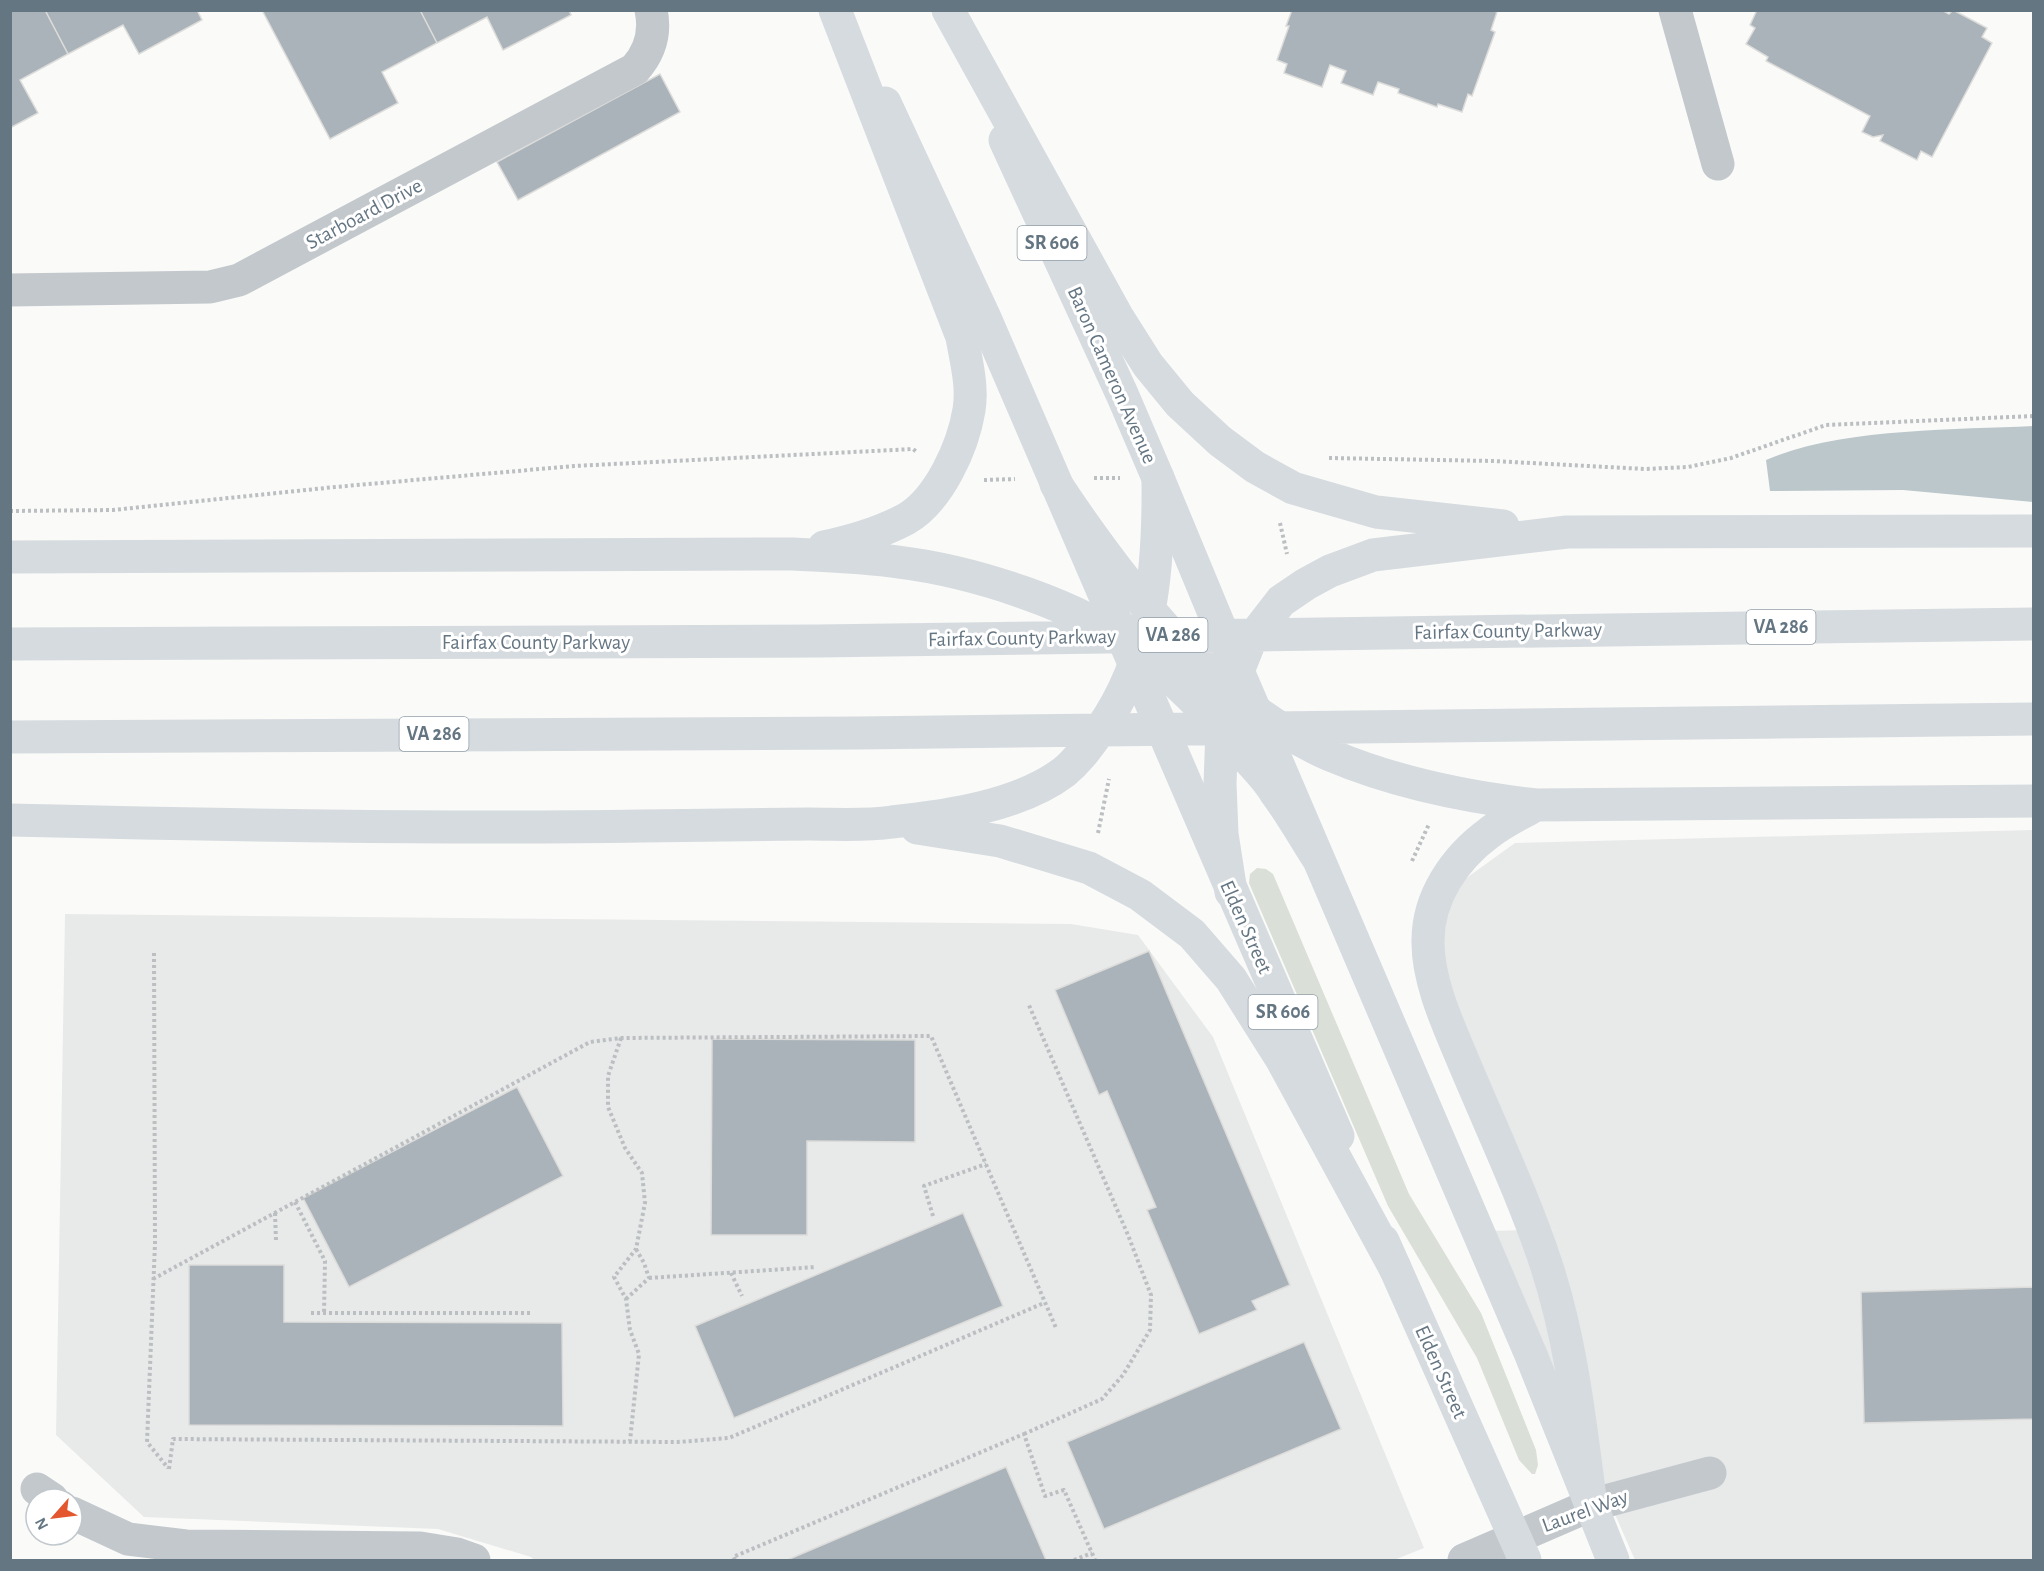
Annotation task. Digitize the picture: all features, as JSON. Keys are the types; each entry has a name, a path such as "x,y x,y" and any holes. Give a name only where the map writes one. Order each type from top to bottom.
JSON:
{"main road":[{"path":"793,554 858,539 879,532 908,517 929,498 948,474 969,410 969,379 962,337 836,10"},
{"name":"SR 606","path":"841,10 985,318 1050,470"},
{"path":"946,10 1111,306 1148,365 1180,404 1220,441 1256,467 1293,488 1376,512 1567,532 2034,531"},
{"name":"Baron Cameron Avenue","path":"946,10 1122,394 1158,478"},
{"path":"1050,470 1096,544 1181,646 1241,690 1285,731 1329,754 1380,774 1428,788 1480,799 1536,806 2034,801"},
{"name":"Elden Street","path":"1050,470 1131,652 1231,892 1520,1549"},
{"path":"10,820 314,827 481,828 889,823 1004,801 1033,790 1063,772 1083,753 1124,692 1131,652 1149,608 1154,585 1158,538 1158,478"},
{"name":"SR 606","path":"1158,478 1241,690 1317,857 1531,1355 1613,1560"},
{"path":"1231,892 1222,834 1220,784 1222,729 1241,690 1250,641 1281,601 1330,571 1373,555 1567,532"},
{"path":"10,557 793,554 898,562 986,580 1095,623 1187,694 1222,729 1275,790 1317,857"},
{"name":"Fairfax County Parkway","path":"10,644 818,641 2034,624"},
{"name":"VA 286","path":"10,737 858,733 2034,719"},
{"path":"1536,806 1489,832 1466,854 1445,880 1433,906 1428,940 1440,1005 1523,1202 1546,1265 1570,1354 1591,1505"},
{"path":"889,823 1000,841 1089,868 1140,895 1192,934 1231,979 1282,1060 1395,1268"}],"street":[{"name":"Starboard Drive","path":"10,290 210,286 239,280 635,69 648,52 651,41 653,23 651,10"},
{"path":"1675,10 1718,164"},
{"name":"Laurel Way","path":"1464,1560 1520,1549 1591,1505 1710,1473"},
{"path":"84,1519 128,1539 186,1546 420,1548 457,1554 474,1560"}],"path":[{"path":"1279,516 1288,560"},
{"path":"1098,835 1110,780 1103,773"},
{"path":"1409,868 1432,818"},
{"path":"154,952 153,1278 147,1442 168,1469 173,1439 678,1442 729,1438 1045,1303"},
{"path":"735,1560 733,1557 1102,1399 1123,1375 1150,1330 1151,1295 1128,1235 1028,1003"},
{"path":"153,1278 590,1042 621,1038 931,1036 1056,1328"},
{"path":"621,1038 608,1076 608,1107 625,1148 642,1173 645,1203 636,1249 627,1257 614,1277 626,1299 630,1330 639,1354 630,1441"},
{"path":"933,1216 924,1186 986,1164"},
{"path":"296,1202 325,1261 324,1313"},
{"path":"276,1212 276,1240"},
{"path":"636,1249 649,1278"},
{"path":"626,1299 649,1278 816,1267"},
{"path":"731,1273 742,1296"},
{"path":"311,1313 532,1313"},
{"path":"1024,1434 1046,1496 1064,1490 1095,1560"},
{"path":"1074,1560 1092,1553"}],"shaded area":[{"path":"2033,426 2033,502 1903,490 1770,491 1766,460 1795,450 1862,436 1933,430"},
{"path":"2033,830 2033,1560 1635,1560 1491,1231 1559,1229 1543,1229 1439,977 1447,892 1515,843"},
{"path":"1257,868 1266,869 1273,874 1409,1194 1481,1313 1536,1450 1538,1465 1535,1474 1532,1474 1519,1460 1477,1358 1388,1206 1249,883 1250,874"},
{"path":"65,914 1071,924 1138,935 1213,1037 1424,1548 1394,1560 534,1560 531,1557 438,1529 144,1517 56,1435"}],"building":[{"path":"10,10 45,10 68,54 20,80 38,113 10,128"},
{"path":"45,10 197,10 202,20 139,54 123,25 68,54"},
{"path":"262,10 420,10 437,43 382,72 398,103 330,139"},
{"path":"420,10 569,10 571,15 503,50 487,17 437,43"},
{"path":"1292,10 1491,10 1497,12 1491,30 1495,32 1472,96 1468,94 1462,112 1438,104 1437,107 1398,93 1399,89 1378,82 1373,95 1341,83 1346,71 1330,65 1322,87 1284,73 1287,64 1277,60"},
{"path":"1757,10 1942,10 1949,14 1953,10 1987,28 1982,37 1992,43 1932,157 1921,151 1917,160 1880,141 1883,135 1873,137 1862,132 1870,116 1766,61 1768,57 1746,44 1755,28 1750,25"},
{"path":"660,74 680,112 518,200 497,162"},
{"path":"1149,951 1290,1285 1252,1301 1257,1310 1199,1334 1147,1210 1156,1207 1107,1091 1099,1095 1055,990"},
{"path":"712,1039 915,1040 915,1142 807,1141 807,1235 711,1235"},
{"path":"517,1087 563,1176 349,1287 303,1198"},
{"path":"963,1213 1003,1306 734,1418 695,1326"},
{"path":"189,1265 284,1265 284,1322 562,1323 563,1426 189,1425"},
{"path":"2034,1287 2034,1419 1864,1423 1861,1292"},
{"path":"1304,1342 1341,1429 1104,1529 1067,1442"},
{"path":"1006,1467 1046,1560 787,1560"}]}
